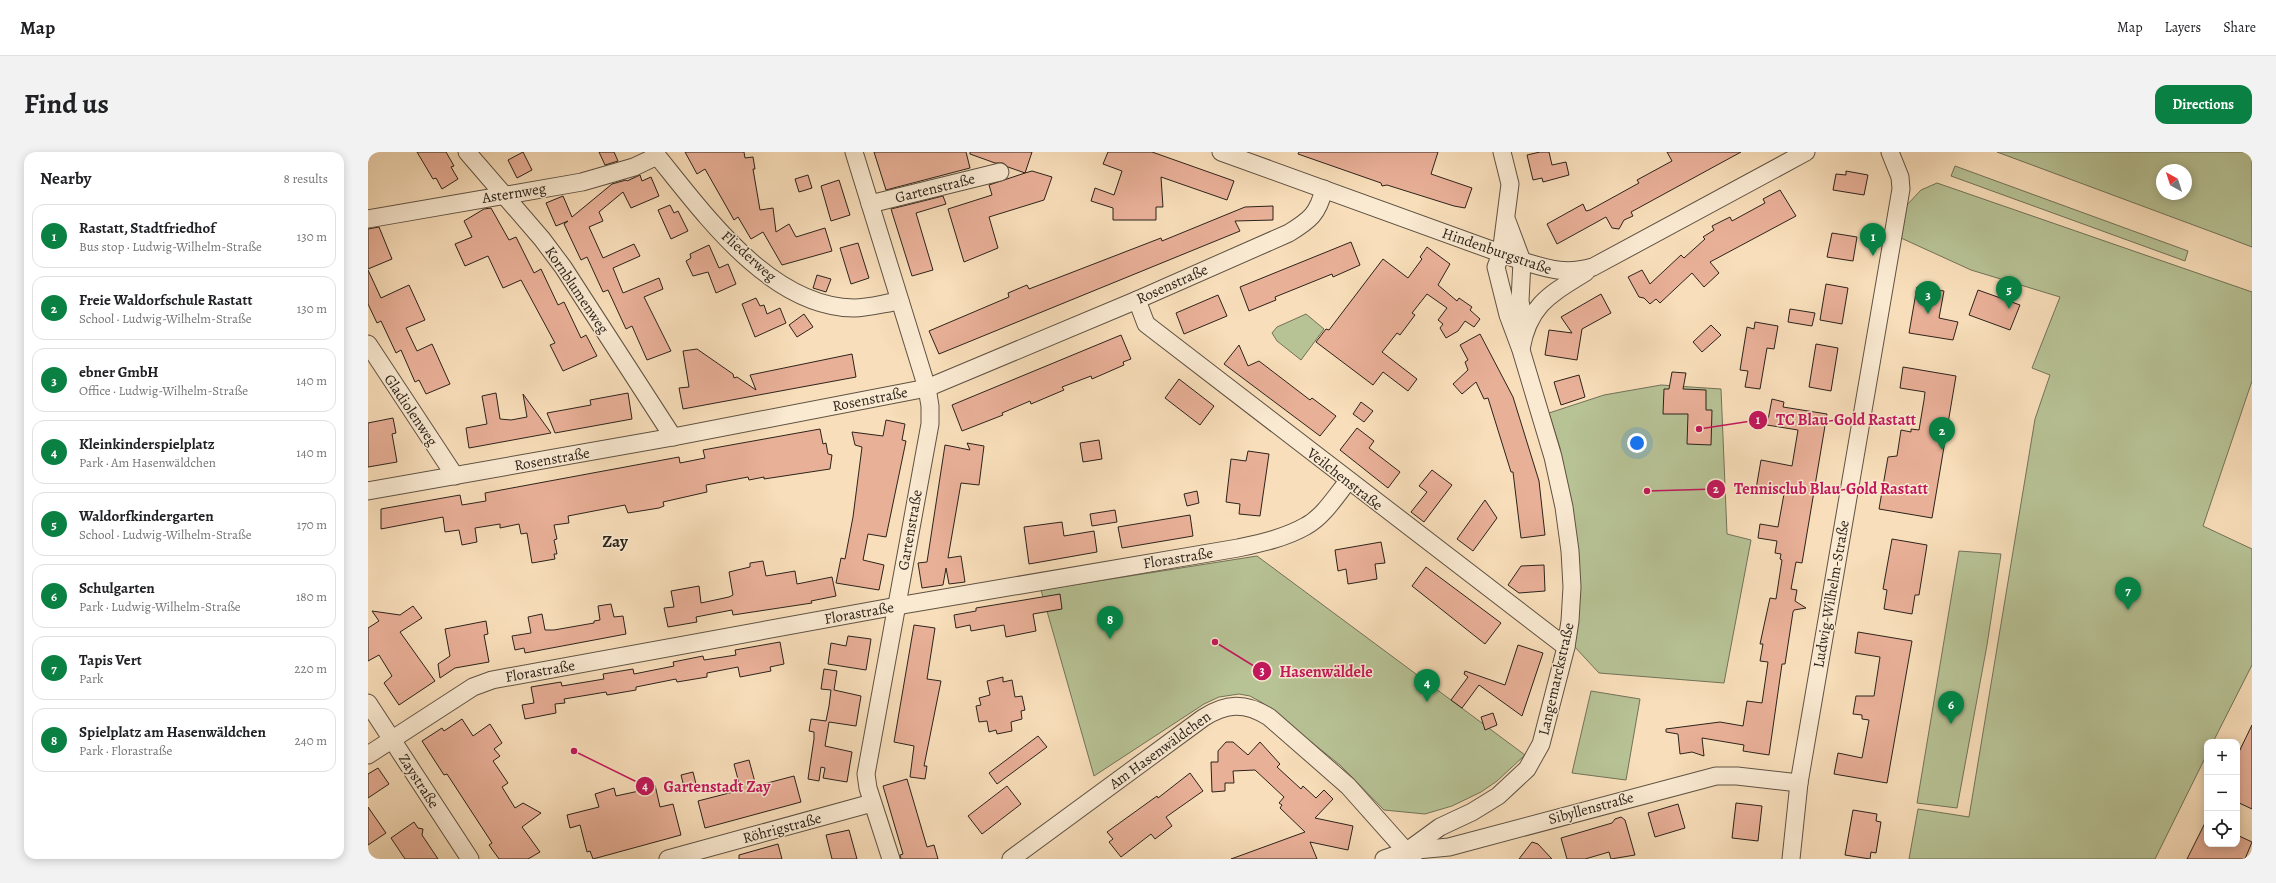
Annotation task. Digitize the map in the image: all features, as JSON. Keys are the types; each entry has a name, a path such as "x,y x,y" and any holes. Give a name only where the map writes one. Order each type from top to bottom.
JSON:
{"street":[{"name":"Kornblumenweg","path":"467,152 505,194 563,267 673,437"},
{"name":"Gartenstraße","path":"854,152 927,388 930,406 930,424 866,774 872,803 891,859"},
{"name":"Hindenburgstraße","path":"1221,152 1501,254 1558,272 1576,272 1593,267 1806,152"},
{"name":"Langemarckstraße","path":"1410,855 1440,827 1472,812 1498,796 1527,769 1541,744 1566,647 1572,587 1566,522 1553,457 1496,267 1501,254 1507,219 1510,184 1502,152"},
{"name":"Asternweg","path":"368,219 610,175 634,167 656,154"},
{"name":"Fliederweg","path":"656,154 739,252 777,282 798,293 835,306 855,308 900,301"},
{"name":"Ludwig-Wilhelm-Straße","path":"1791,859 1799,782 1901,189 1893,158"},
{"name":"Gartenstraße","path":"870,204 1000,172"},
{"name":"Rosenstraße","path":"368,491 673,437 927,388 1137,300 1289,232 1308,221 1318,210 1324,189"},
{"path":"1507,219 1522,261"},
{"name":"Langemarckstraße","path":"1522,261 1520,301 1525,328"},
{"name":"Langemarckstraße","path":"1521,350 1525,328 1535,310 1554,292 1593,267"},
{"name":"Veilchenstraße","path":"1137,300 1146,324 1348,481 1566,647"},
{"name":"Gladiolenweg","path":"368,344 455,476"},
{"name":"Florastraße","path":"368,755 473,687 492,680 897,606 1238,548 1280,538 1306,526 1319,515 1348,481"},
{"name":"Zaystraße","path":"368,704 470,859"},
{"name":"Am Hasenwäldchen","path":"1011,859 1203,718 1212,712 1234,705 1257,709 1269,716 1348,786 1410,855"},
{"name":"Sibyllenstraße","path":"1384,859 1449,847 1716,776 1737,776 1799,782"},
{"name":"Röhrigstraße","path":"668,859 872,803"}],"green space":[{"path":"1997,152 2252,152 2252,247"},
{"path":"1955,166 2188,251 2185,261 1951,176"},
{"path":"1937,183 2252,292 2252,381 2203,526 2252,549 2252,665 2215,739 2204,739 2204,760 2155,859 1909,859 1918,809 1969,817 2035,419 2050,375 2032,368 2060,297 1971,270 1901,238 1905,207 1921,190"},
{"path":"1306,314 1324,329 1301,360 1277,341 1272,333 1277,327"},
{"path":"1661,385 1721,389 1727,534 1751,540 1724,683 1599,673 1573,645 1575,535 1560,448 1549,413 1604,395"},
{"path":"1959,551 2001,554 1987,645 1957,808 1917,803"},
{"path":"1257,556 1525,755 1497,781 1481,792 1452,806 1425,814 1384,810 1340,765 1261,702 1250,696 1239,694 1219,697 1204,704 1094,776 1041,590"},
{"path":"1591,691 1640,699 1626,780 1572,773"}],"building":[{"path":"417,152 446,152 454,166 451,167 458,179 442,189 436,178 433,179"},
{"path":"523,152 532,170 517,178 508,160"},
{"path":"599,152 614,152 618,161 605,165"},
{"path":"685,152 744,152 745,158 753,157 755,169 753,169 760,210 773,208 776,232 789,224 796,237 825,228 832,251 782,265 763,232 751,239 738,217 734,220 705,169 697,174"},
{"path":"874,152 966,152 970,168 886,190"},
{"path":"970,152 1032,152 1025,173 1008,167 1003,163 995,163 970,154"},
{"path":"1108,152 1152,152 1234,181 1227,200 1161,177 1163,207 1156,207 1156,220 1113,220 1113,208 1091,201 1095,188 1114,195 1122,171 1103,164"},
{"path":"1299,152 1438,152 1431,174 1472,188 1465,208 1454,206 1387,185 1382,186 1381,183 1298,154"},
{"path":"1540,152 1549,152 1552,165 1566,162 1569,175 1543,182 1542,178 1533,180 1527,155"},
{"path":"1667,152 1741,152 1631,212 1633,216 1624,220 1619,229 1612,228 1606,217 1557,244 1547,224 1583,204 1586,211 1590,210 1639,183 1637,180 1672,161"},
{"path":"1032,171 1052,177 1044,200 989,217 998,248 964,262 948,209 992,195 989,185"},
{"path":"1846,171 1868,175 1864,195 1833,190 1836,174 1846,175"},
{"path":"640,175 642,181 651,177 659,196 631,208 623,192 599,212 603,221 589,227 603,258 634,244 640,256 613,268 623,293 659,278 663,289 644,297 671,351 647,360 632,326 626,329 608,290 603,292 587,257 581,260 564,224 568,221 556,226 546,203 563,196 572,217 612,184 627,181"},
{"path":"808,175 812,188 799,192 795,179"},
{"path":"839,180 850,215 831,221 821,186"},
{"path":"1780,190 1796,216 1710,262 1719,273 1704,287 1692,273 1660,303 1656,299 1650,304 1644,298 1639,297 1628,277 1642,270 1650,284 1681,255 1684,258 1705,239 1703,237 1714,230 1712,226 1730,217 1732,221 1765,203 1763,199"},
{"path":"943,196 946,204 916,213 933,270 912,276 891,209"},
{"path":"670,205 674,213 678,211 688,231 671,239 658,210"},
{"path":"1273,206 1273,220 1235,221 1240,231 939,354 929,331 1009,297 1008,293 1027,285 1029,289 1161,238 1162,241 1245,207"},
{"path":"491,208 509,240 516,237 534,273 541,269 558,305 564,302 581,338 586,335 597,356 563,371 550,345 555,343 521,280 503,288 488,256 465,266 455,244 472,237 464,221 484,209"},
{"path":"379,227 392,259 368,269 368,229"},
{"path":"1832,233 1857,237 1853,261 1827,257"},
{"path":"1351,242 1360,265 1333,277 1332,274 1275,297 1276,300 1249,311 1240,287"},
{"path":"858,243 869,278 851,284 840,248"},
{"path":"709,245 719,268 728,264 736,284 716,293 708,272 693,276 686,261 691,258 690,254"},
{"path":"1427,247 1450,264 1438,285 1457,301 1459,298 1472,307 1470,310 1480,319 1474,327 1465,321 1458,331 1446,338 1440,328 1443,324 1438,320 1447,308 1427,294 1412,313 1415,315 1400,335 1397,333 1382,352 1417,379 1408,391 1383,372 1373,385 1316,342 1326,329 1329,330 1383,259 1408,278 1422,259 1420,257"},
{"path":"368,270 381,298 409,285 425,320 406,328 417,351 432,344 450,384 426,394 419,380 415,382 401,350 396,353 381,321 377,323 368,304"},
{"path":"817,275 831,279 826,292 813,288"},
{"path":"1826,284 1848,288 1842,324 1820,320"},
{"path":"1917,287 1944,291 1939,318 1958,322 1953,340 1909,333"},
{"path":"1978,290 2020,305 2010,330 1969,315"},
{"path":"1601,294 1611,313 1582,329 1577,360 1545,355 1549,330 1572,333 1561,317"},
{"path":"1218,295 1227,316 1184,334 1176,313"},
{"path":"756,298 760,306 764,305 767,314 780,308 786,323 755,337 742,304"},
{"path":"1790,309 1815,313 1812,326 1788,322"},
{"path":"804,314 813,327 797,337 789,325"},
{"path":"1755,322 1778,326 1774,349 1767,348 1760,389 1745,387 1748,371 1740,370 1747,327 1754,329"},
{"path":"1711,325 1721,335 1702,352 1693,342"},
{"path":"1480,334 1513,397 1539,481 1545,535 1521,538 1513,472 1511,472 1488,398 1484,399 1476,382 1462,394 1453,384 1468,370 1465,362 1468,360 1460,345"},
{"path":"1121,335 1131,359 1123,362 1124,365 1092,379 1091,376 1062,387 1064,390 1031,404 1030,401 1002,413 1003,415 962,431 952,405"},
{"path":"1816,344 1838,348 1831,391 1809,387"},
{"path":"1239,345 1248,366 1259,361 1310,400 1312,398 1336,416 1320,436 1224,364"},
{"path":"697,349 733,374 734,378 737,377 756,390 750,375 852,354 856,377 683,409 679,388 689,387 683,351"},
{"path":"1903,367 1956,376 1932,518 1879,509 1888,457 1897,456 1901,430 1911,432 1911,429 1919,430 1925,392 1900,388"},
{"path":"1672,372 1686,373 1683,389 1706,390 1706,410 1712,410 1711,445 1687,444 1688,414 1663,414 1664,389 1669,389"},
{"path":"1579,375 1585,397 1561,405 1554,382"},
{"path":"1179,379 1214,406 1200,425 1165,398"},
{"path":"496,393 500,419 511,420 527,417 523,394 551,433 469,448 466,428 487,424 482,396"},
{"path":"628,393 632,419 555,433 547,413 591,405 590,400"},
{"path":"1772,399 1784,402 1783,407 1827,414 1802,563 1796,562 1791,589 1797,590 1795,601 1806,608 1794,610 1793,612 1785,664 1782,664 1769,755 1743,751 1744,745 1702,738 1704,756 1692,752 1680,754 1678,734 1666,732 1666,729 1720,722 1743,726 1747,701 1762,703 1768,662 1760,661 1763,644 1760,644 1770,598 1776,599 1782,560 1780,559 1781,554 1775,553 1777,541 1758,538 1760,524 1778,527 1784,494 1756,489 1761,460 1792,466 1798,430 1767,425"},
{"path":"1361,402 1373,411 1364,422 1353,414"},
{"path":"393,418 396,433 392,434 397,462 368,467 368,423"},
{"path":"886,420 905,424 902,440 906,441 886,537 868,534 863,560 884,565 879,590 836,583 841,558 845,559 853,517 862,447 855,445 852,432 883,436"},
{"path":"1357,428 1374,441 1369,448 1400,472 1388,488 1340,450"},
{"path":"820,429 823,444 826,443 828,454 832,455 830,469 764,479 764,477 749,480 748,477 706,485 707,492 663,502 664,506 659,508 628,513 625,505 568,516 569,523 554,525 557,539 554,540 557,554 554,554 555,559 532,563 527,533 521,534 519,524 500,528 500,524 475,528 477,542 462,545 459,530 445,532 443,517 381,529 381,509 460,495 462,505 486,501 485,493 679,457 680,463 705,458 703,450"},
{"path":"1099,440 1102,459 1083,462 1080,443"},
{"path":"967,443 984,446 979,485 961,483 948,558 961,556 965,582 949,584 946,568 943,585 922,588 918,563 927,562 945,445 970,450"},
{"path":"1248,451 1269,454 1260,516 1239,514 1240,504 1226,502 1231,459 1246,461"},
{"path":"1432,470 1452,485 1424,522 1411,512 1427,492 1419,486"},
{"path":"1197,491 1199,503 1187,506 1184,494"},
{"path":"1485,500 1497,518 1473,551 1457,539"},
{"path":"1115,510 1117,522 1092,526 1090,514"},
{"path":"1190,515 1193,536 1122,548 1118,527"},
{"path":"1062,522 1064,536 1094,531 1097,552 1029,564 1024,527"},
{"path":"1892,539 1927,545 1919,595 1915,595 1912,614 1884,609 1887,590 1883,589"},
{"path":"1381,542 1385,563 1375,564 1377,579 1348,584 1346,569 1338,571 1335,550"},
{"path":"763,561 766,576 795,571 797,584 832,577 836,596 811,601 812,603 733,615 732,610 696,617 697,622 668,627 664,608 674,607 671,591 699,586 701,603 729,597 733,595 729,572 750,567 750,563"},
{"path":"1544,565 1545,591 1519,593 1508,585 1521,566"},
{"path":"1426,567 1501,623 1485,644 1412,586"},
{"path":"1060,594 1062,609 1033,614 1036,631 1006,637 1004,625 971,631 970,625 956,628 954,615 976,611 976,608"},
{"path":"611,604 614,617 623,616 626,634 525,653 524,648 515,650 512,636 531,633 528,617 542,614 545,630 554,630 594,623 594,621 600,620 598,606"},
{"path":"413,606 422,618 400,632 435,681 399,705 384,683 392,676 379,655 368,661 368,628 379,621 372,611 400,615"},
{"path":"486,621 488,634 484,635 489,662 455,668 440,678 438,664 450,656 445,629"},
{"path":"914,625 935,628 927,679 941,681 924,766 927,766 925,779 910,777 914,746 894,742"},
{"path":"1858,632 1912,641 1887,783 1834,774 1838,753 1862,758 1869,720 1862,719 1862,715 1853,714 1856,696 1874,696 1880,657 1855,653"},
{"path":"848,636 871,639 866,670 828,664 831,643 846,646"},
{"path":"780,642 784,664 770,667 771,671 740,677 738,667 707,673 707,677 677,682 676,679 636,687 636,690 607,695 606,692 564,699 565,703 555,704 556,713 525,719 522,705 534,703 531,687 561,682 562,686 604,679 603,674 633,669 634,674 674,666 673,662 703,656 704,660 736,655 735,650"},
{"path":"1518,645 1543,653 1522,716 1479,685 1462,708 1451,700 1468,677 1464,674 1465,671 1505,685"},
{"path":"824,669 837,671 834,690 861,696 856,726 829,722 825,746 852,752 847,782 823,778 825,768 821,767 819,781 808,779 814,739 814,732 809,731 811,719 826,721 829,706 831,690 821,689"},
{"path":"1003,677 1003,682 1012,680 1015,697 1022,696 1025,710 1021,711 1022,719 1011,722 1012,731 997,734 996,730 989,732 987,721 979,722 976,706 981,705 979,698 990,695 987,681"},
{"path":"1493,713 1497,725 1485,730 1481,717"},
{"path":"462,719 473,736 490,724 502,743 494,749 500,756 493,761 508,783 502,787 515,808 523,803 541,813 522,827 540,852 528,859 499,859 489,845 492,843 447,774 444,775 422,741 442,728 444,731"},
{"path":"2252,725 2252,809 2240,803 2240,750"},
{"path":"1038,736 1047,747 997,784 989,773"},
{"path":"1226,742 1233,742 1248,755 1260,742 1280,764 1277,767 1301,789 1303,786 1316,798 1324,790 1333,799 1315,818 1353,826 1348,850 1310,842 1317,859 1231,859 1305,832 1280,808 1282,805 1279,803 1284,797 1255,770 1233,771 1234,783 1225,783 1225,791 1212,792 1211,762 1218,762 1218,751"},
{"path":"749,760 756,786 794,776 801,802 705,828 698,801 737,791 737,788 740,787 734,764"},
{"path":"378,768 389,784 368,798 368,774"},
{"path":"693,772 696,784 684,787 681,775"},
{"path":"1190,773 1203,791 1166,817 1172,826 1155,839 1151,834 1121,857 1109,842 1113,839 1107,832 1157,796 1158,798"},
{"path":"907,779 927,847 934,845 938,859 901,859 900,855 903,854 883,786"},
{"path":"651,782 652,785 655,785 660,807 673,804 681,835 593,859 590,851 587,852 580,825 570,828 567,815 599,807 595,794 614,788 616,796 639,791 638,786"},
{"path":"1007,786 1021,804 982,834 968,816"},
{"path":"1736,803 1762,806 1758,841 1732,838"},
{"path":"1678,804 1685,828 1655,837 1648,813"},
{"path":"368,807 386,833 368,845"},
{"path":"1853,810 1877,814 1876,821 1881,822 1876,853 1871,852 1870,859 1845,855"},
{"path":"1621,817 1625,820 1635,855 1611,859 1609,852 1585,859 1567,859 1561,838 1612,823 1615,819"},
{"path":"414,822 418,828 423,829 422,835 438,859 405,859 391,838"},
{"path":"2204,825 2204,847 2240,847 2240,836 2252,842 2245,859 2187,859"},
{"path":"849,830 857,859 832,859 826,835"},
{"path":"1532,842 1538,844 1552,859 1519,859"},
{"path":"778,844 782,859 739,859 739,855"}],"place":[{"name":"Rastatt, Stadtfriedhof","path":"1873,256"},
{"name":"Waldorfkindergarten","path":"2009,309"},
{"name":"ebner GmbH","path":"1928,314"},
{"name":"TC Blau-Gold Rastatt","path":"1699,429"},
{"name":"Freie Waldorfschule Rastatt","path":"1942,450"},
{"name":"Tennisclub Blau-Gold Rastatt","path":"1647,491"},
{"name":"Tapis Vert","path":"2128,610"},
{"name":"Spielplatz am Hasenwäldchen","path":"1110,639"},
{"name":"Hasenwäldele","path":"1215,642"},
{"name":"Kleinkinderspielplatz","path":"1427,702"},
{"name":"Schulgarten","path":"1951,724"},
{"name":"Gartenstadt Zay","path":"574,751"}],"district":[{"name":"Zay","path":"615,541"}]}
